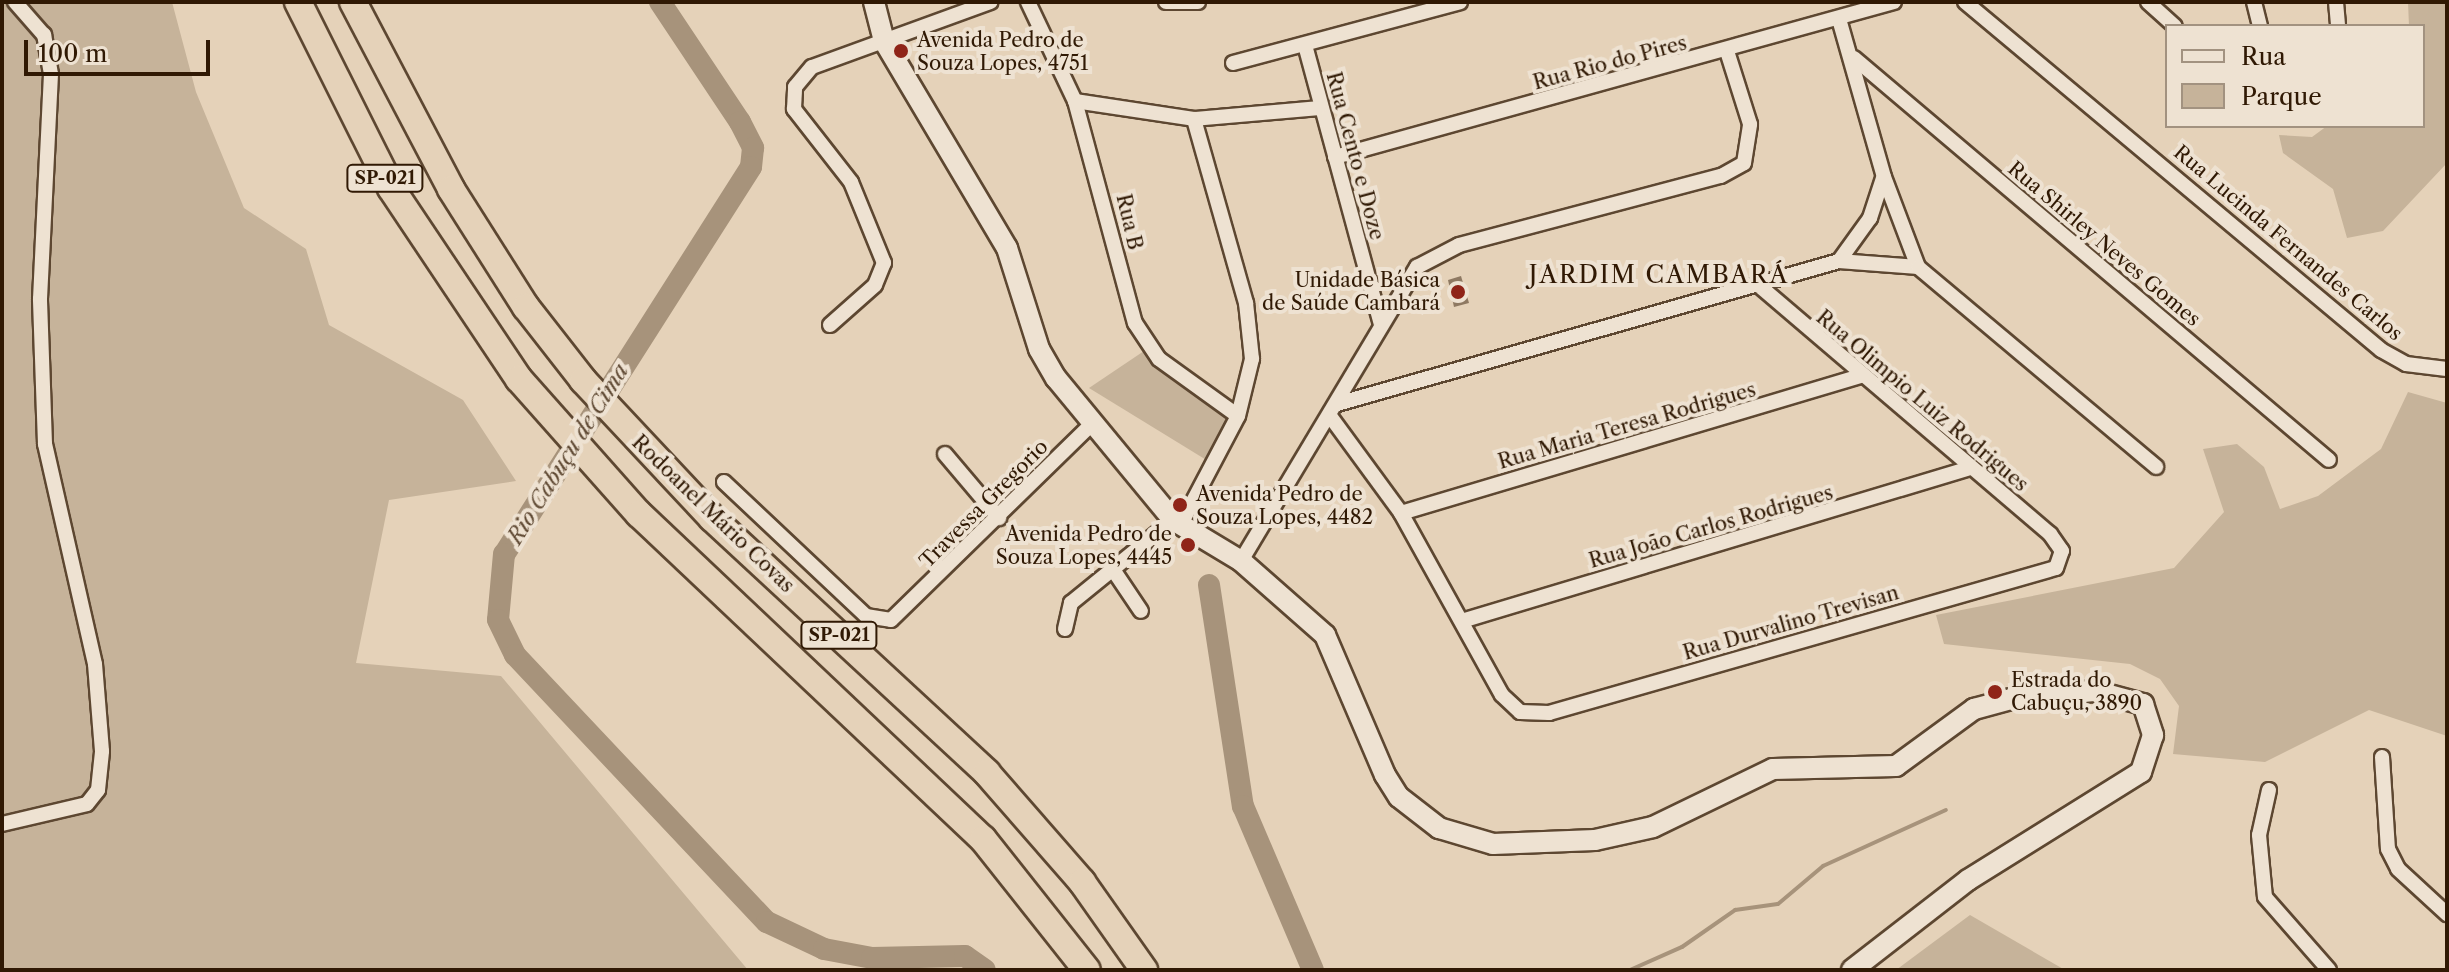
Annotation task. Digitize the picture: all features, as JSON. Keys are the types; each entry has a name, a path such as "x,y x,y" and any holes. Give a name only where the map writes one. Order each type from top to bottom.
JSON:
{"highway":[{"name":"SP-021","path":"298,2 391,188 492,343 639,514 983,839 1087,970"},
{"name":"Rodoanel Mário Covas","path":"353,2 430,153 526,307 670,477 987,773 1082,882 1144,970"}],"main road":[{"path":"874,2 884,41 1007,248 1039,349 1093,423 1177,523 1241,561 1325,635 1399,797 1439,828 1493,844 1566,844 1653,827 1773,769 1896,766 1974,709 2011,699 2094,691 2143,704 2153,735 2141,772 1968,880 1852,970"}],"street":[{"path":"2,824 87,804 98,790 102,764 95,664 45,444 40,299 51,74 44,35 15,2"},
{"path":"830,325 875,285 884,263 851,182 810,136 793,98 801,76 812,67 991,2"},
{"name":"Rua B","path":"1028,2 1075,101 1127,303 1144,341 1159,359 1238,416"},
{"path":"1166,2 1198,2"},
{"path":"1233,63 1460,2"},
{"name":"Rua Rio do Pires","path":"1335,157 1727,51 1894,2"},
{"name":"Rua Lucinda Fernandes Carlos","path":"1965,2 2381,350 2406,364 2447,369"},
{"path":"2148,2 2173,24"},
{"path":"2254,2 2260,24"},
{"path":"2336,2 2338,24"},
{"path":"1839,19 1854,58 1884,177 1918,267 2156,467"},
{"name":"Rua Cento e Doze","path":"1305,45 1319,108 1380,322"},
{"path":"1241,561 1334,410 1380,322 1417,267 1438,253 1734,171 1744,163 1752,139 1727,51"},
{"name":"Rua Shirley Neves Gomes","path":"1854,58 2329,460"},
{"path":"1075,101 1194,119 1319,108"},
{"path":"1065,629 1071,603 1177,523 1238,416 1250,380 1253,336 1194,119"},
{"path":"1839,261 1870,218 1884,177"},
{"path":"1334,410 1762,288 1839,261 1918,267"},
{"name":"Rua Olimpio Luiz Rodrigues","path":"1762,288 1967,469 2058,542"},
{"name":"Rua Maria Teresa Rodrigues","path":"1401,513 1863,375"},
{"path":"1334,410 1465,620"},
{"name":"Travessa Gregorio","path":"724,482 866,616 879,622 904,612 1093,423"},
{"path":"945,454 999,518"},
{"name":"Rua João Carlos Rodrigues","path":"1465,620 1967,469"},
{"name":"Rua Durvalino Trevisan","path":"1465,620 1511,705 1549,713 2048,572 2061,560 2058,542"},
{"path":"1114,571 1141,611"},
{"path":"2382,757 2388,849 2398,869 2447,914"},
{"path":"2269,790 2259,835 2265,897 2329,970"}],"green space":[{"path":"2,2 172,2 196,92 244,208 306,249 329,325 463,400 516,481 389,500 356,663 501,676 748,970 2,970"},
{"path":"2408,2 2447,2 2447,163 2383,231 2347,238 2333,189 2283,153 2279,135 2312,137 2324,128 2425,128 2425,24 2409,24"},
{"path":"1144,351 1229,419 1208,461 1089,388"},
{"path":"2408,392 2447,403 2447,736 2369,710 2265,762 2173,754 2179,706 2160,679 2130,664 1944,644 1936,615 2174,568 2224,512 2203,449 2237,444 2264,467 2280,509 2318,496 2381,449"},
{"path":"1970,915 2065,970 1896,970"}],"building":[{"name":"Unidade Básica de Saúde Cambará","path":"1461,276 1469,303 1454,307 1448,280"}],"waterway":[{"name":"Rio Cabuçu de Cima","path":"660,2 740,122 753,148 751,167 504,554 498,620 515,655 767,922 824,949 872,958 965,956 985,970"},
{"path":"1209,585 1243,806 1313,970"},
{"path":"1630,970 1682,947 1735,910 1778,904 1823,866 1946,810"}],"place":[{"name":"Avenida Pedro de Souza Lopes, 4751","path":"901,51"},
{"name":"Unidade Básica de Saúde Cambará","path":"1458,292"},
{"name":"Avenida Pedro de Souza Lopes, 4482","path":"1180,505"},
{"name":"Avenida Pedro de Souza Lopes, 4445","path":"1188,545"},
{"name":"Estrada do Cabuçu, 3890","path":"1995,692"}],"district":[{"name":"JARDIM CAMBARÁ","path":"1659,275"}]}
